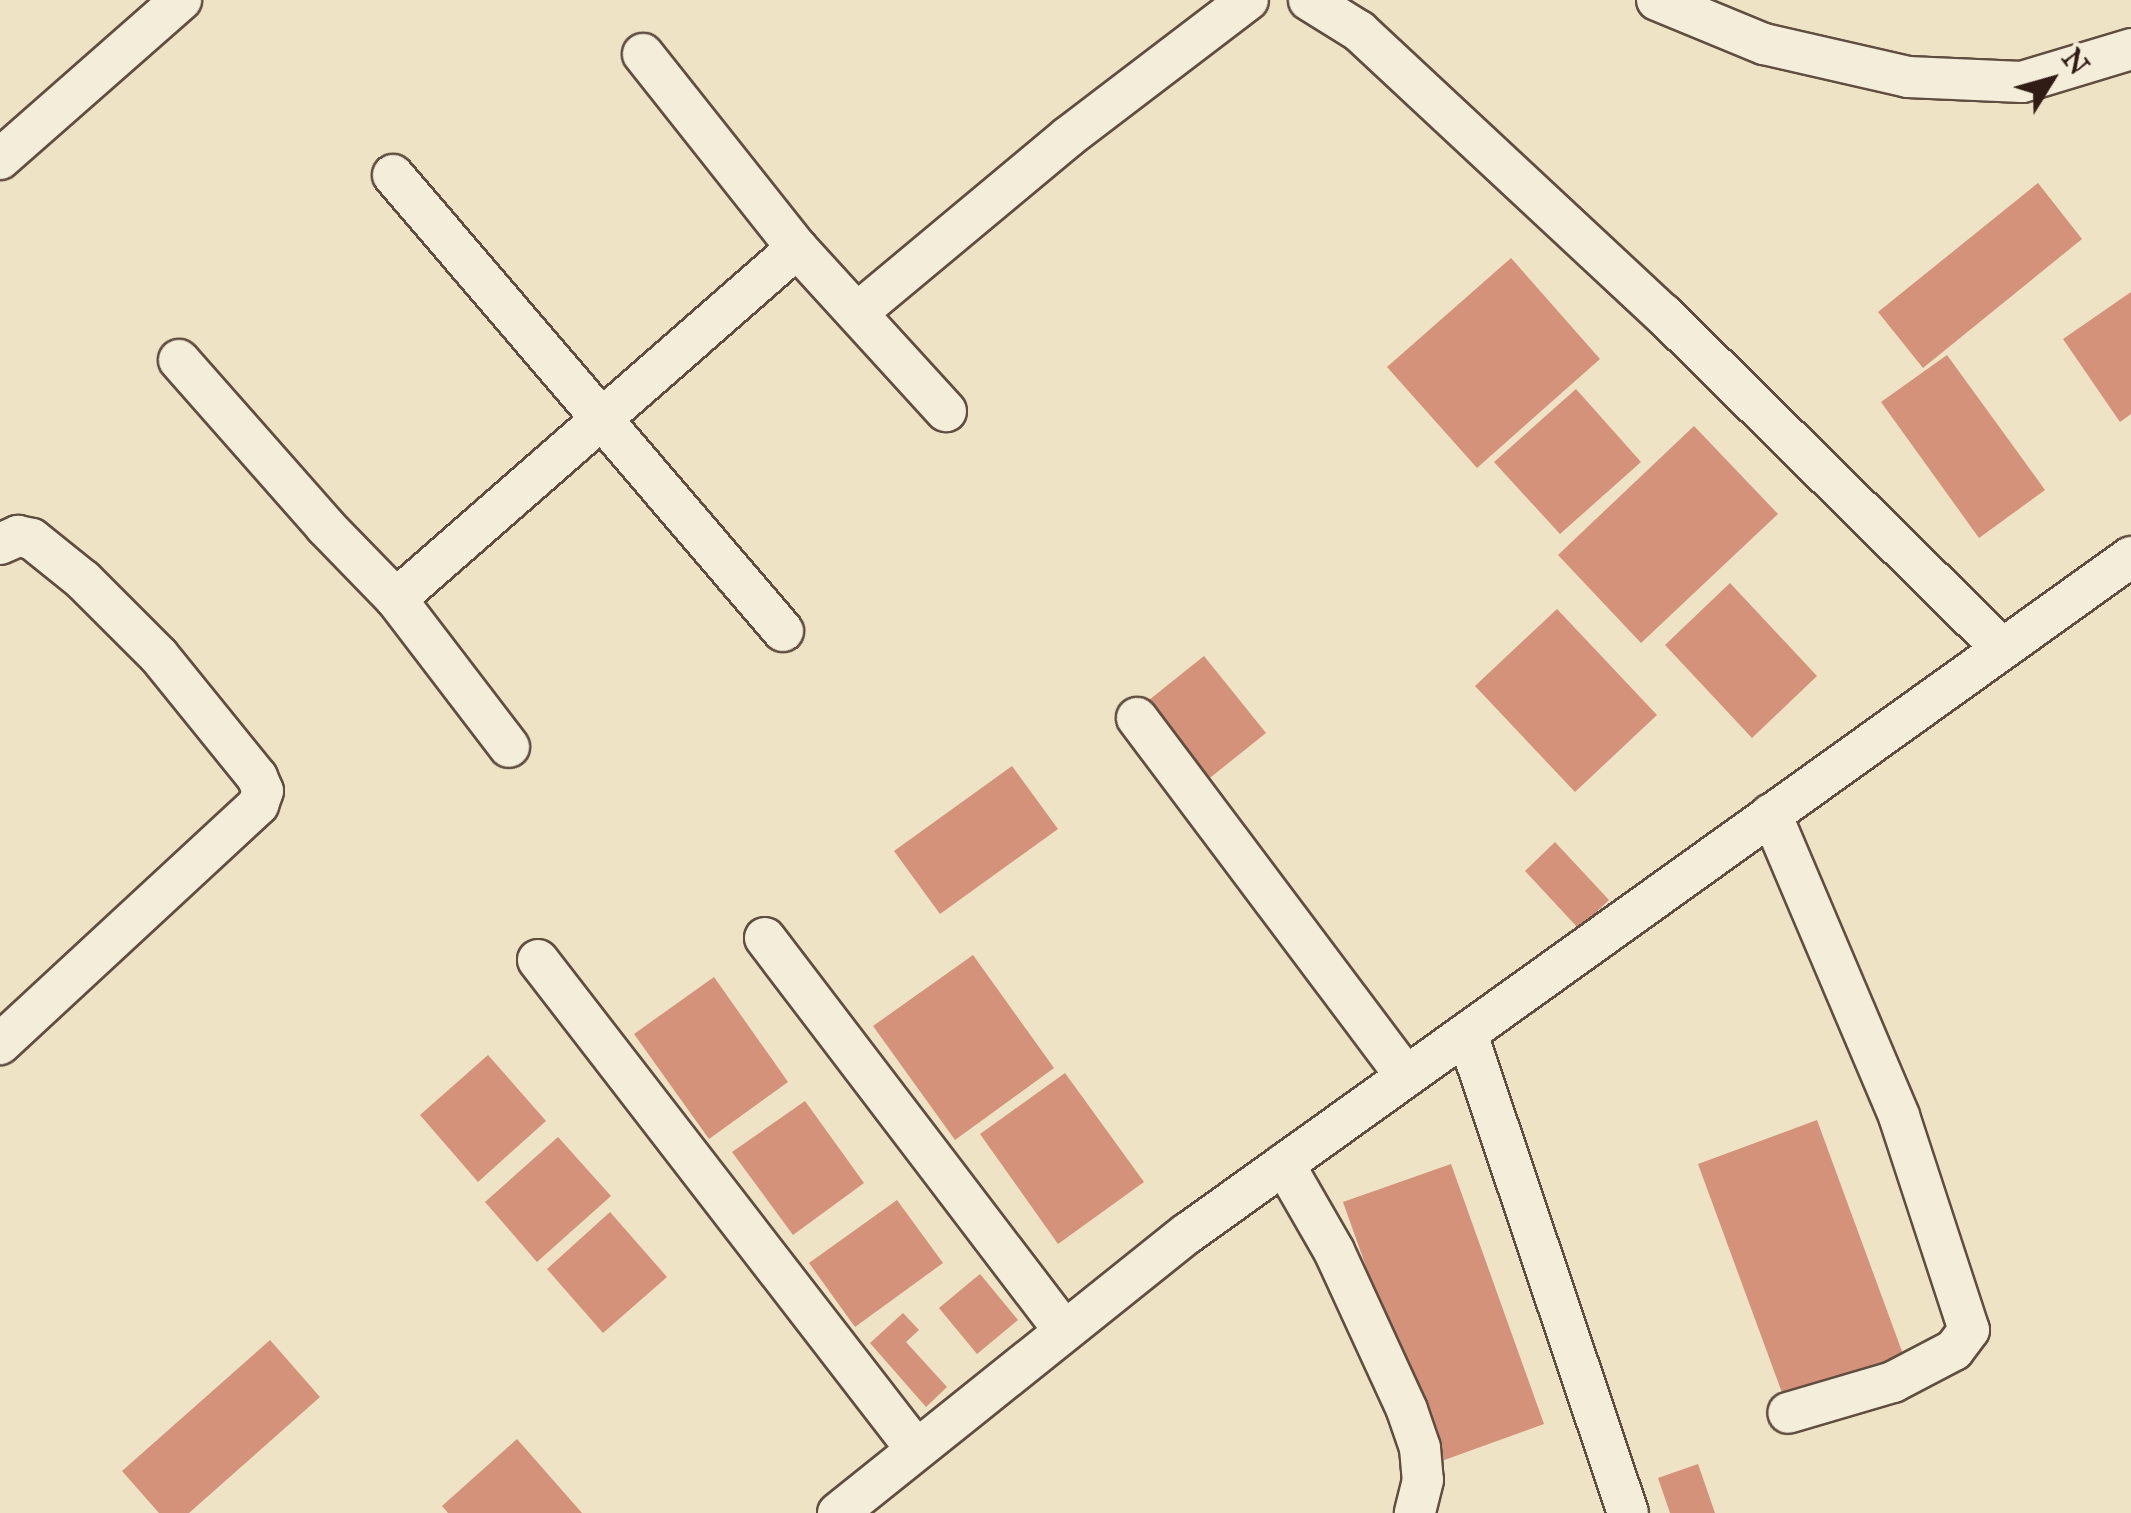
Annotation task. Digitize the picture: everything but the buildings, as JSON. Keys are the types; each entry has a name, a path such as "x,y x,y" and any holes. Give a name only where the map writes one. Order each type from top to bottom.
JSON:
{"street":[{"path":"0,159 180,0"},
{"path":"857,313 1068,136 1248,0"},
{"path":"1310,0 1359,31 1663,314 2002,648"},
{"path":"1657,0 1764,44 1908,76 2022,82 2131,49"},
{"path":"643,54 797,248 946,411"},
{"path":"393,175 783,631"},
{"path":"396,598 797,248"},
{"path":"179,360 326,528 396,598 509,747"},
{"path":"0,544 18,536 32,540 83,580 159,656 258,777 264,792 258,805 0,1044"},
{"path":"838,1513 1064,1330 1284,1164 2131,557"},
{"path":"1137,718 1406,1076"},
{"path":"1771,814 1899,1116 1969,1330 1954,1350 1893,1382 1788,1413"},
{"path":"766,938 1064,1330"},
{"path":"538,960 916,1449"},
{"path":"1467,1034 1628,1513"},
{"path":"1284,1164 1334,1250 1407,1410 1420,1448 1424,1480 1415,1513"}]}
